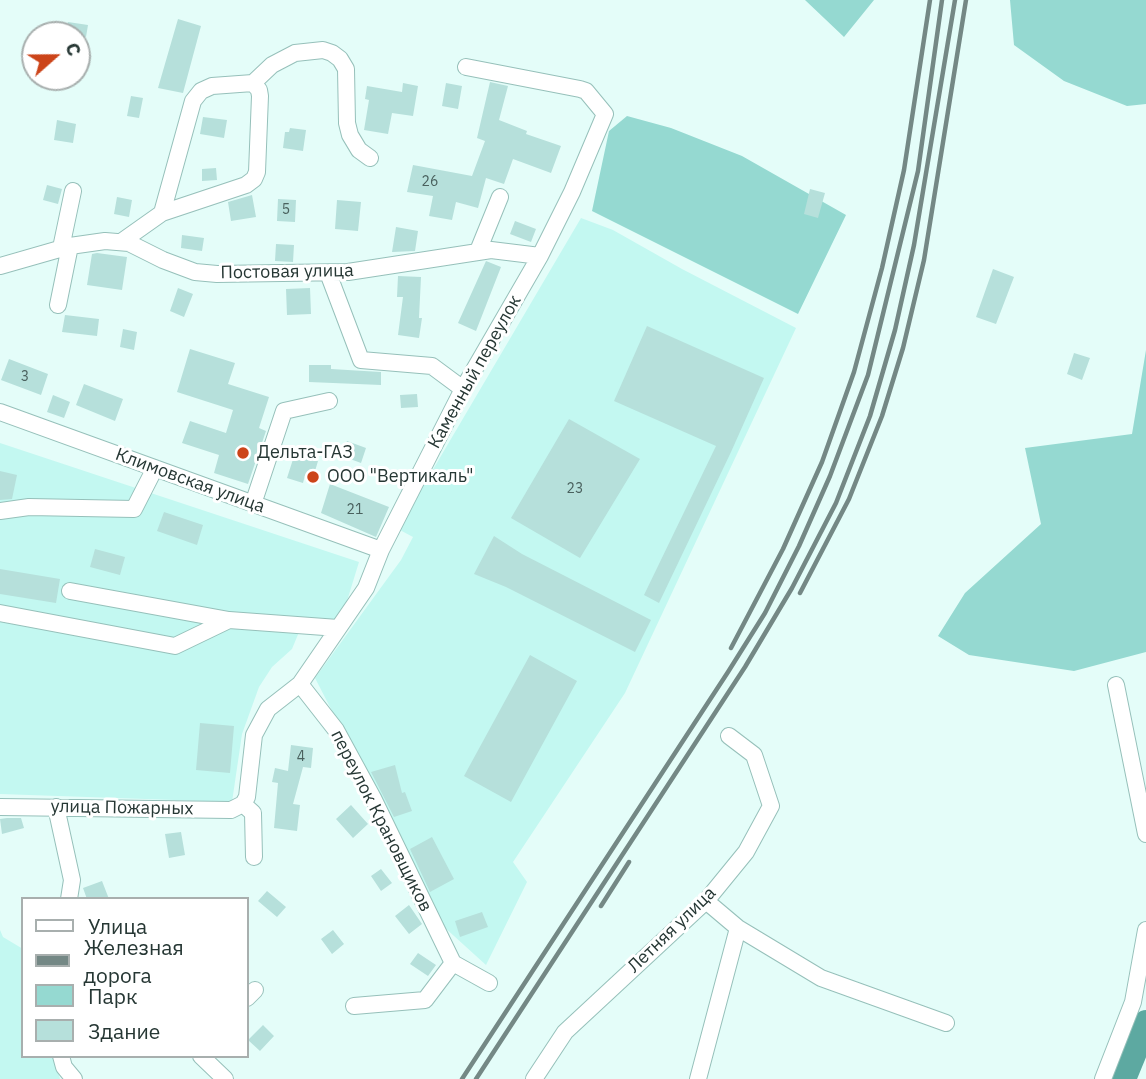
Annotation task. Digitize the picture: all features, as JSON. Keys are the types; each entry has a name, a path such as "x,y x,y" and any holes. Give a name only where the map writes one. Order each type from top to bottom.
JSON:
{"street":[{"path":"162,213 193,101 201,92 212,86 253,83 272,65 295,53 323,50 340,59 346,69 347,123 350,135 359,150 370,158"},
{"name":"Каменный переулок","path":"243,804 247,797 254,735 268,709 300,684 366,588 380,550 463,389 540,256 572,192 605,114 586,91 466,66"},
{"path":"121,242 162,213 246,185 254,179 257,172 260,96 253,83"},
{"path":"58,305 72,191"},
{"path":"478,251 500,197"},
{"name":"Постовая улица","path":"0,266 65,247 105,241 138,247 163,260 205,273 328,273 391,267 478,251 504,250 540,256"},
{"path":"328,273 361,360 432,366 463,389"},
{"path":"253,504 284,411 329,401"},
{"name":"Климовская улица","path":"0,412 380,550"},
{"path":"0,511 29,507 134,509 155,468"},
{"path":"69,591 229,620 338,628"},
{"path":"0,613 175,646 229,620"},
{"name":"переулок Крановщиков","path":"300,684 336,730 373,797 453,963"},
{"path":"1116,685 1146,834"},
{"name":"Летняя улица","path":"534,1079 565,1032 706,901 746,852 771,806 754,755 729,736"},
{"path":"243,804 253,813 254,857"},
{"name":"улица Пожарных","path":"0,807 231,810 243,804"},
{"path":"56,807 72,880 69,897"},
{"path":"706,901 738,928 821,978 946,1023"},
{"path":"698,1079 738,928"},
{"path":"1103,1079 1133,1002 1146,930"},
{"path":"354,1006 425,1000 453,963 489,982"},
{"path":"62,1058 64,1067 74,1079"},
{"path":"203,1058 225,1079"}],"shaded area":[{"path":"581,218 613,230 796,328 625,693 513,862 527,882 486,965 443,926 315,678 401,560 413,537 398,529"},
{"path":"0,443 359,562 343,614 327,631 299,632 292,649 272,667 259,687 242,734 232,802 0,794"},
{"path":"0,930 3,937 21,948 21,1058 55,1058 60,1079 0,1079"}],"green space":[{"path":"805,0 874,0 844,37"},
{"path":"1010,0 1146,0 1146,104 1127,106 1064,81 1014,45"},
{"path":"627,116 671,128 742,156 846,215 798,314 592,211 609,131"},
{"path":"1146,350 1146,652 1074,671 969,655 938,636 965,593 1041,524 1025,448 1132,434"}],"building":[{"path":"178,19 201,26 183,93 158,88"},
{"path":"490,82 508,86 499,120 527,131 526,134 561,146 551,173 513,159 504,184 486,178 478,208 456,202 452,220 429,216 433,196 407,192 413,165 472,176 485,141 477,138"},
{"path":"403,83 418,86 413,116 392,113 388,134 364,130 369,100 365,99 367,86 402,92"},
{"path":"446,83 462,86 458,109 442,106"},
{"path":"131,96 143,98 139,118 127,116"},
{"path":"203,117 227,120 224,138 200,134"},
{"path":"57,120 76,124 73,143 54,140"},
{"path":"290,128 306,130 303,151 283,148 285,132 289,132"},
{"path":"216,168 217,180 202,181 202,169"},
{"path":"47,185 62,189 58,204 43,200"},
{"path":"810,189 825,193 818,218 804,214"},
{"path":"252,195 256,217 231,221 228,202"},
{"path":"117,197 132,200 129,217 114,214"},
{"path":"278,199 296,200 295,222 277,221"},
{"path":"337,200 361,202 358,231 335,229"},
{"path":"515,221 536,229 531,242 510,234"},
{"path":"396,227 418,231 415,251 392,252"},
{"path":"182,235 204,238 202,251 181,248"},
{"path":"276,244 294,245 293,262 275,261"},
{"path":"92,254 127,257 122,290 87,285"},
{"path":"486,261 501,267 476,331 458,323"},
{"path":"993,269 1014,277 996,324 976,317"},
{"path":"398,276 421,277 419,318 422,318 419,338 398,335 403,297 397,297"},
{"path":"178,288 193,294 184,317 170,311"},
{"path":"310,288 311,314 287,315 286,289"},
{"path":"65,315 99,319 97,336 62,332"},
{"path":"647,326 764,378 659,603 644,595 716,446 614,401"},
{"path":"123,329 137,332 134,350 120,347"},
{"path":"190,349 235,363 228,384 269,397 259,428 266,431 248,484 214,473 219,455 182,443 190,421 226,433 233,410 177,392"},
{"path":"1074,353 1090,358 1082,380 1067,374"},
{"path":"9,359 48,374 41,395 1,380"},
{"path":"309,365 331,365 331,369 381,372 381,385 309,382"},
{"path":"84,384 123,399 115,421 76,405"},
{"path":"417,394 418,407 401,408 400,395"},
{"path":"53,395 70,402 64,418 47,412"},
{"path":"569,419 640,459 580,558 511,518"},
{"path":"347,441 366,448 361,463 342,456"},
{"path":"295,453 318,461 313,478 305,475 303,483 287,478"},
{"path":"0,471 17,475 12,499 0,500"},
{"path":"330,484 389,507 376,537 321,513"},
{"path":"164,512 203,525 197,545 157,531"},
{"path":"494,536 522,554 651,620 635,652 506,587 474,574"},
{"path":"95,549 125,557 120,575 90,567"},
{"path":"0,569 60,579 56,603 0,594"},
{"path":"530,655 577,681 511,802 464,776"},
{"path":"200,723 234,726 230,773 196,770"},
{"path":"291,745 313,748 311,768 303,767 293,804 300,805 297,831 274,828 278,783 272,782 275,768 288,771"},
{"path":"395,765 402,793 405,792 412,811 394,817 371,772"},
{"path":"351,805 368,824 353,838 336,819"},
{"path":"21,818 24,828 2,834 0,819"},
{"path":"181,832 185,855 169,858 165,834"},
{"path":"432,837 454,879 430,892 410,849"},
{"path":"381,869 392,883 381,891 371,876"},
{"path":"102,881 108,897 86,897 83,888"},
{"path":"267,891 286,907 277,917 258,901"},
{"path":"409,905 422,924 409,934 395,916"},
{"path":"482,912 488,927 460,937 455,921"},
{"path":"333,930 344,944 332,954 321,939"},
{"path":"418,953 436,965 428,976 410,964"},
{"path":"263,1025 274,1036 260,1051 248,1040"}],"waterway":[{"path":"1123,1079 1146,1023"}],"railway":[{"path":"731,648 783,549 822,462 854,372 882,268 904,170 930,0"},
{"path":"462,1079 728,672 765,613 799,546 830,476 868,375 918,171 942,0"},
{"path":"476,1079 745,667 792,588 836,503 870,416 895,330 914,245 955,0"},
{"path":"800,593 849,499 882,416 903,348 924,260 966,0"},
{"path":"601,906 629,862"}],"place":[{"name":"Дельта-ГАЗ","path":"243,453"},
{"name":"ООО \"Вертикаль\"","path":"313,477"}]}
